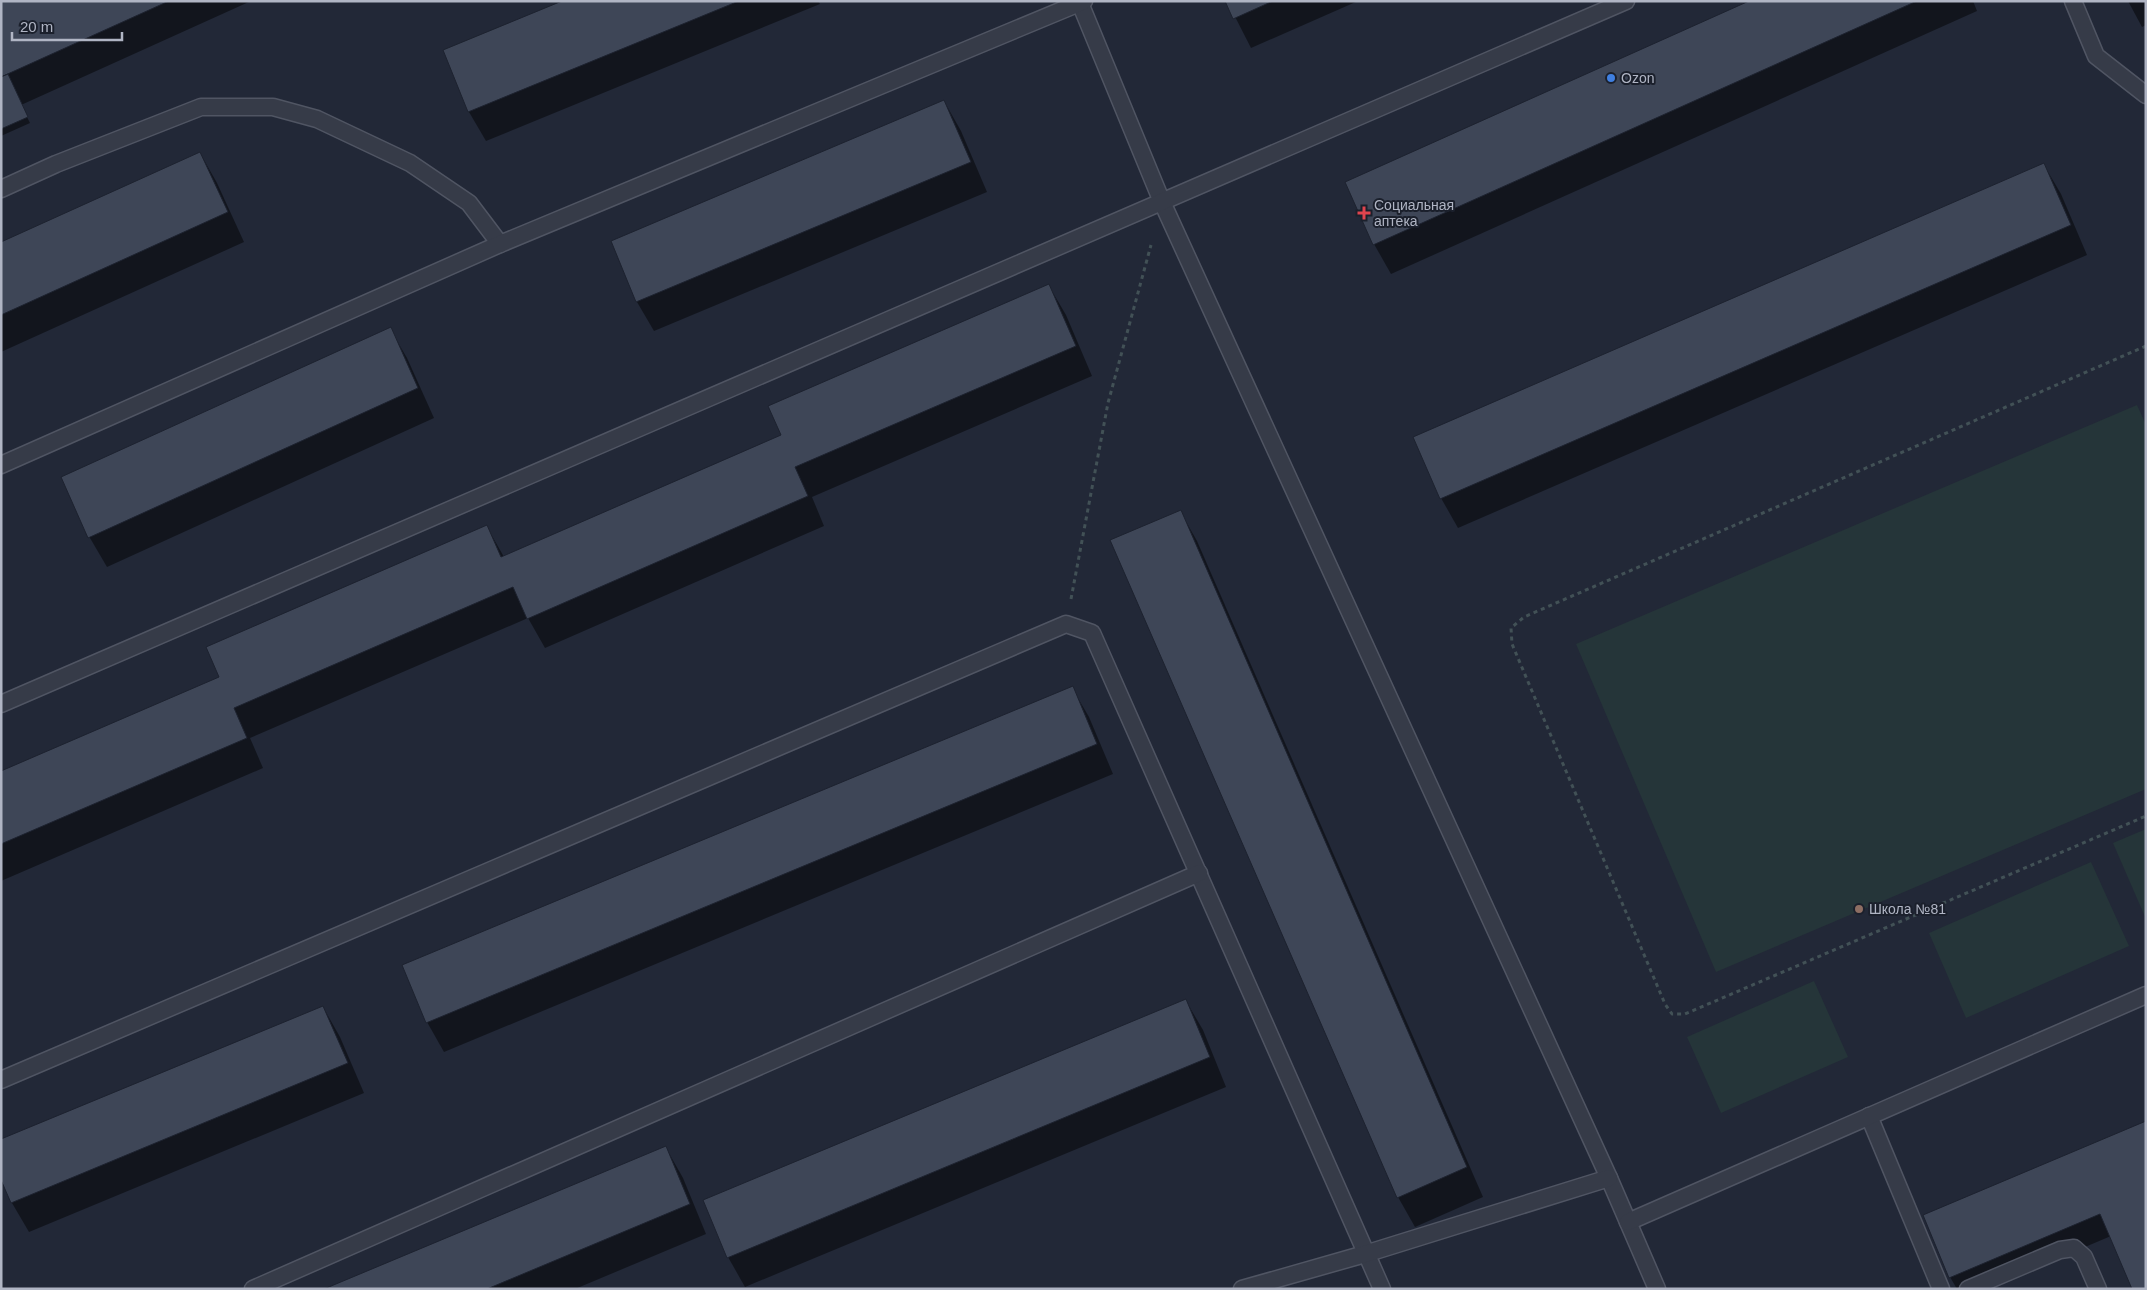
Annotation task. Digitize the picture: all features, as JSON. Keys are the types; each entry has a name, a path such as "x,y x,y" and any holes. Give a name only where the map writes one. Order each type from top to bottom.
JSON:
{"lane":[{"path":"1,704 1626,1"},
{"path":"2073,1 2096,56 2146,95"},
{"path":"1,465 500,244 1080,2 1162,202 1609,1178 1657,1289"},
{"path":"1,189 56,164 201,107 273,107 317,119 410,163 469,202 500,244"},
{"path":"1,1080 1066,624 1092,633 1382,1289"},
{"path":"253,1289 1198,873"},
{"path":"1628,1222 2146,995"},
{"path":"1869,1116 1941,1289"},
{"path":"1248,1288 1365,1254 1609,1178"},
{"path":"1968,1289 2060,1250 2074,1248 2084,1257 2098,1289"}],"path":[{"path":"1066,624 1108,403 1162,202"},
{"path":"2146,346 1524,616 1511,628 1512,644 1665,1004 1672,1014 1685,1014 2146,816"}],"shaded area":[{"path":"2137,405 2146,425 2146,789 1716,972 1576,644"},
{"path":"2146,829 2146,919 2113,843"},
{"path":"2091,862 2129,946 1966,1018 1929,933"},
{"path":"1814,981 1848,1057 1721,1113 1687,1037"}],"building":[{"path":"1,1 169,1 1,77"},
{"path":"562,1 739,1 468,112 443,50"},
{"path":"1225,1 1273,1 1233,19"},
{"path":"1749,1 1917,1 1373,245 1345,182"},
{"path":"8,74 28,117 1,129 1,77"},
{"path":"944,100 971,162 636,302 611,241"},
{"path":"200,152 228,212 1,315 1,242"},
{"path":"2044,163 2071,225 1440,499 1413,437"},
{"path":"1049,284 1076,346 795,467 808,496 527,619 513,587 234,708 247,738 1,844 1,771 219,677 206,647 487,525 501,557 781,435 768,406"},
{"path":"391,327 418,388 88,538 61,477"},
{"path":"1181,510 1467,1167 1397,1198 1110,540"},
{"path":"1073,686 1097,744 426,1023 402,965"},
{"path":"1186,999 1210,1057 727,1258 703,1200"},
{"path":"323,1006 348,1063 11,1203 1,1180 1,1139"},
{"path":"2146,1121 2146,1289 2132,1289 2100,1214 1949,1278 1923,1215"},
{"path":"666,1146 690,1204 487,1289 324,1289"}],"place":[{"name":"Ozon","path":"1611,78"},
{"name":"Социальная аптека","path":"1364,213"},
{"name":"Школа №81","path":"1859,909"}]}
